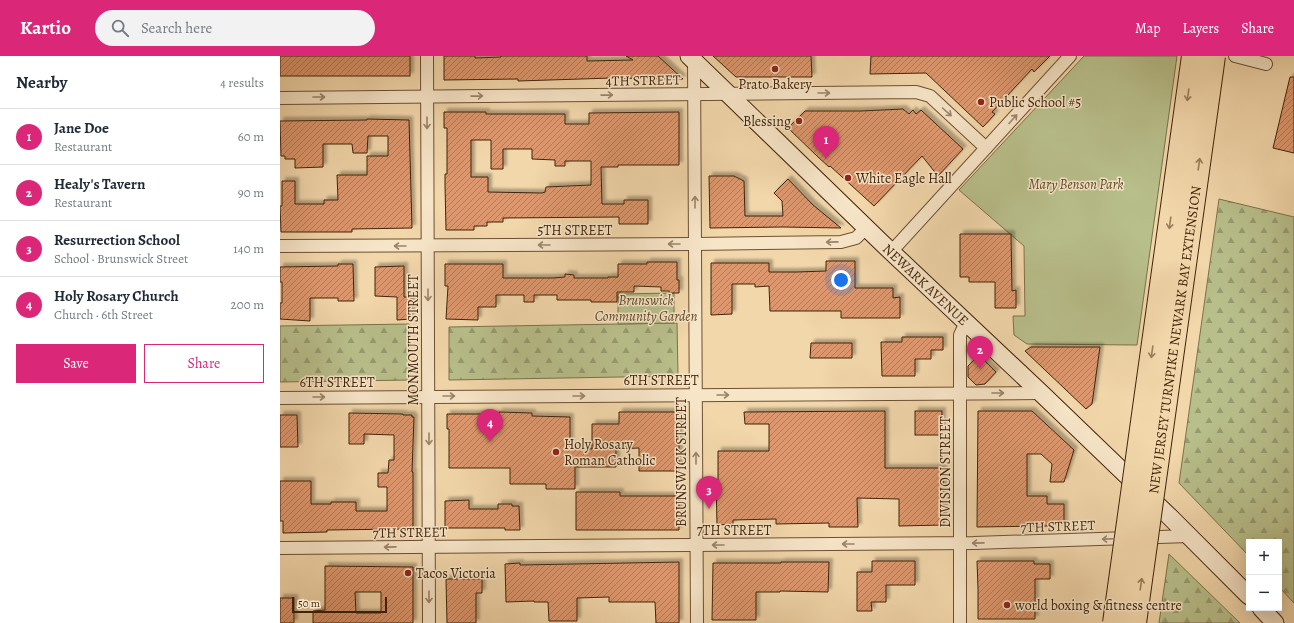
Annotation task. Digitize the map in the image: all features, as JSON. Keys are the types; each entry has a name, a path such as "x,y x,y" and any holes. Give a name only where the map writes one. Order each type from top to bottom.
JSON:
{"highway":[{"name":"NEW JERSEY TURNPIKE NEWARK BAY EXTENSION","path":"1114,623 1193,56"},
{"name":"NEW JERSEY TURNPIKE NEWARK BAY EXTENSION","path":"1135,623 1214,56"}],"main road":[{"name":"NEWARK AVENUE","path":"692,58 891,252 1041,393 1246,593"}],"street":[{"name":"MONMOUTH STREET","path":"427,56 429,623"},
{"path":"1235,56 1266,64"},
{"path":"891,252 1068,57"},
{"name":"BRUNSWICK STREET","path":"692,58 694,94 697,623"},
{"name":"4TH STREET","path":"280,98 916,92 930,96 986,148"},
{"name":"5TH STREET","path":"280,246 841,242 856,238 866,228"},
{"name":"DIVISION STREET","path":"960,623 960,335 966,322"},
{"name":"6TH STREET","path":"280,398 1041,393"},
{"name":"7TH STREET","path":"280,548 960,543 1189,536"}],"green space":[{"name":"Mary Benson Park","path":"1084,56 1177,56 1137,345 1027,344 1014,335 1013,316 1025,316 1024,246 959,190"},
{"path":"1219,199 1294,217 1294,603 1282,590 1282,539 1246,539 1246,553 1179,483"},
{"name":"Brunswick Community Garden","path":"674,293 674,323 618,324 618,294"},
{"path":"677,323 678,376 449,380 449,327"},
{"path":"409,324 410,380 280,382 280,326"},
{"path":"1169,554 1240,623 1159,623"}],"building":[{"path":"280,56 410,56 410,76 280,76"},
{"path":"444,56 475,56 475,58 501,56 587,56 587,61 633,60 626,56 658,56 683,79 612,78 518,81 518,79 444,80"},
{"path":"713,56 811,56 812,77 736,77"},
{"name":"Public School #5","path":"871,56 1050,56 1034,72 1032,69 992,112 995,114 983,127 926,73 870,74"},
{"path":"1290,77 1294,77 1294,153 1273,148"},
{"path":"903,109 909,114 913,110 916,114 921,110 963,149 938,176 922,156 874,206 830,166 829,167 788,128 805,111"},
{"path":"444,112 486,112 486,114 565,114 565,124 589,124 589,113 679,112 679,165 618,165 618,167 601,167 602,204 624,204 624,200 648,200 648,224 619,224 619,217 503,218 503,222 487,222 487,226 474,226 474,230 446,230 445,174 447,174 447,128 444,128","holes":["471,140 491,140 491,169 503,169 503,149 532,149 532,159 555,160 555,166 565,166 565,161 591,161 591,185 546,187 545,192 542,193 488,192 488,177 471,177"]},
{"path":"367,119 409,120 412,228 352,229 352,232 281,232 280,206 282,206 282,181 295,181 295,204 324,204 324,200 338,200 337,175 367,175 367,156 388,156 388,136 368,136 367,153 353,153 352,144 323,144 323,167 295,168 295,159 285,159 285,156 281,156 280,121"},
{"path":"709,176 734,176 744,181 745,216 783,216 782,201 774,193 788,179 813,205 841,228 710,228"},
{"path":"960,234 1011,234 1012,291 1016,290 1016,308 995,308 995,282 969,282 969,277 960,277"},
{"path":"826,261 855,261 855,288 893,288 893,298 900,297 900,318 841,318 841,311 770,311 769,286 755,287 755,284 732,284 732,314 711,315 711,263 769,263 769,272 797,272 826,271"},
{"path":"647,262 677,262 679,293 661,291 661,287 634,286 634,292 617,292 617,302 557,300 557,295 534,295 534,302 524,302 524,295 496,295 496,307 478,307 478,320 446,319 448,286 445,286 445,264 503,264 503,278 553,278 565,277 565,274 574,275 574,278 608,278 618,277 618,264 647,264"},
{"path":"338,264 353,264 354,301 338,301 338,298 310,298 310,321 280,319 282,282 280,282 280,267 338,266"},
{"path":"404,266 404,297 411,297 411,319 397,320 397,297 375,296 375,267"},
{"path":"902,337 943,337 943,350 931,350 931,359 915,359 915,376 882,376 881,342 902,342"},
{"path":"811,343 852,343 852,358 810,358"},
{"path":"1031,347 1100,347 1092,404 1086,409 1025,351"},
{"path":"979,355 996,372 985,384 976,385 968,377 968,366"},
{"path":"885,411 885,468 943,468 944,525 899,526 899,499 857,498 858,527 829,527 829,523 776,524 776,519 733,520 733,524 717,525 716,480 718,480 718,451 769,451 769,424 745,424 744,412"},
{"path":"915,411 942,411 942,435 915,435"},
{"path":"978,411 1032,411 1074,450 1064,482 1050,482 1052,464 1041,454 1027,454 1027,496 1047,496 1047,504 1064,504 1064,525 977,527"},
{"path":"499,412 532,413 532,416 570,417 570,449 592,449 592,424 619,424 619,412 679,412 679,471 639,471 639,448 616,449 616,467 575,467 575,489 546,489 546,484 510,484 510,468 449,468 449,429 447,429 447,414 499,414"},
{"path":"349,413 403,414 412,415 412,417 414,417 412,472 413,531 403,531 403,529 327,530 327,532 283,533 283,521 280,521 280,481 311,481 311,504 356,502 356,511 387,511 387,487 378,487 378,473 388,473 389,460 394,460 394,435 364,434 364,444 349,444"},
{"path":"280,415 297,415 298,447 280,447"},
{"path":"576,492 620,492 620,496 679,496 679,530 576,530"},
{"path":"469,500 469,509 498,509 498,504 512,504 512,506 519,506 520,530 505,530 505,528 445,528 445,501"},
{"path":"872,561 915,561 915,585 886,585 886,602 871,602 872,611 857,611 857,572 872,572"},
{"path":"977,561 1034,561 1034,564 1050,564 1050,579 1035,579 1035,619 978,619"},
{"path":"679,562 679,623 656,623 655,602 609,602 609,597 577,598 577,621 549,621 548,602 506,602 505,564"},
{"path":"829,562 828,592 756,592 756,620 712,620 713,563"},
{"path":"325,566 413,567 413,623 313,623 313,611 325,610","holes":["355,592 381,592 381,613 356,613"]},
{"path":"446,579 482,579 482,593 476,593 476,623 447,623"},
{"path":"280,598 294,598 294,623 280,623"}],"place":[{"name":"Prato Bakery","path":"775,69"},
{"name":"Public School #5","path":"981,102"},
{"name":"Blessing","path":"799,121"},
{"name":"Jane Doe","path":"826,159"},
{"name":"White Eagle Hall","path":"848,178"},
{"name":"Healy's Tavern","path":"980,369"},
{"name":"Holy Rosary Church","path":"490,442"},
{"name":"Holy Rosary Roman Catholic","path":"556,452"},
{"name":"Resurrection School","path":"709,509"},
{"name":"Tacos Victoria","path":"408,573"},
{"name":"world boxing & fitness centre","path":"1007,605"}]}
